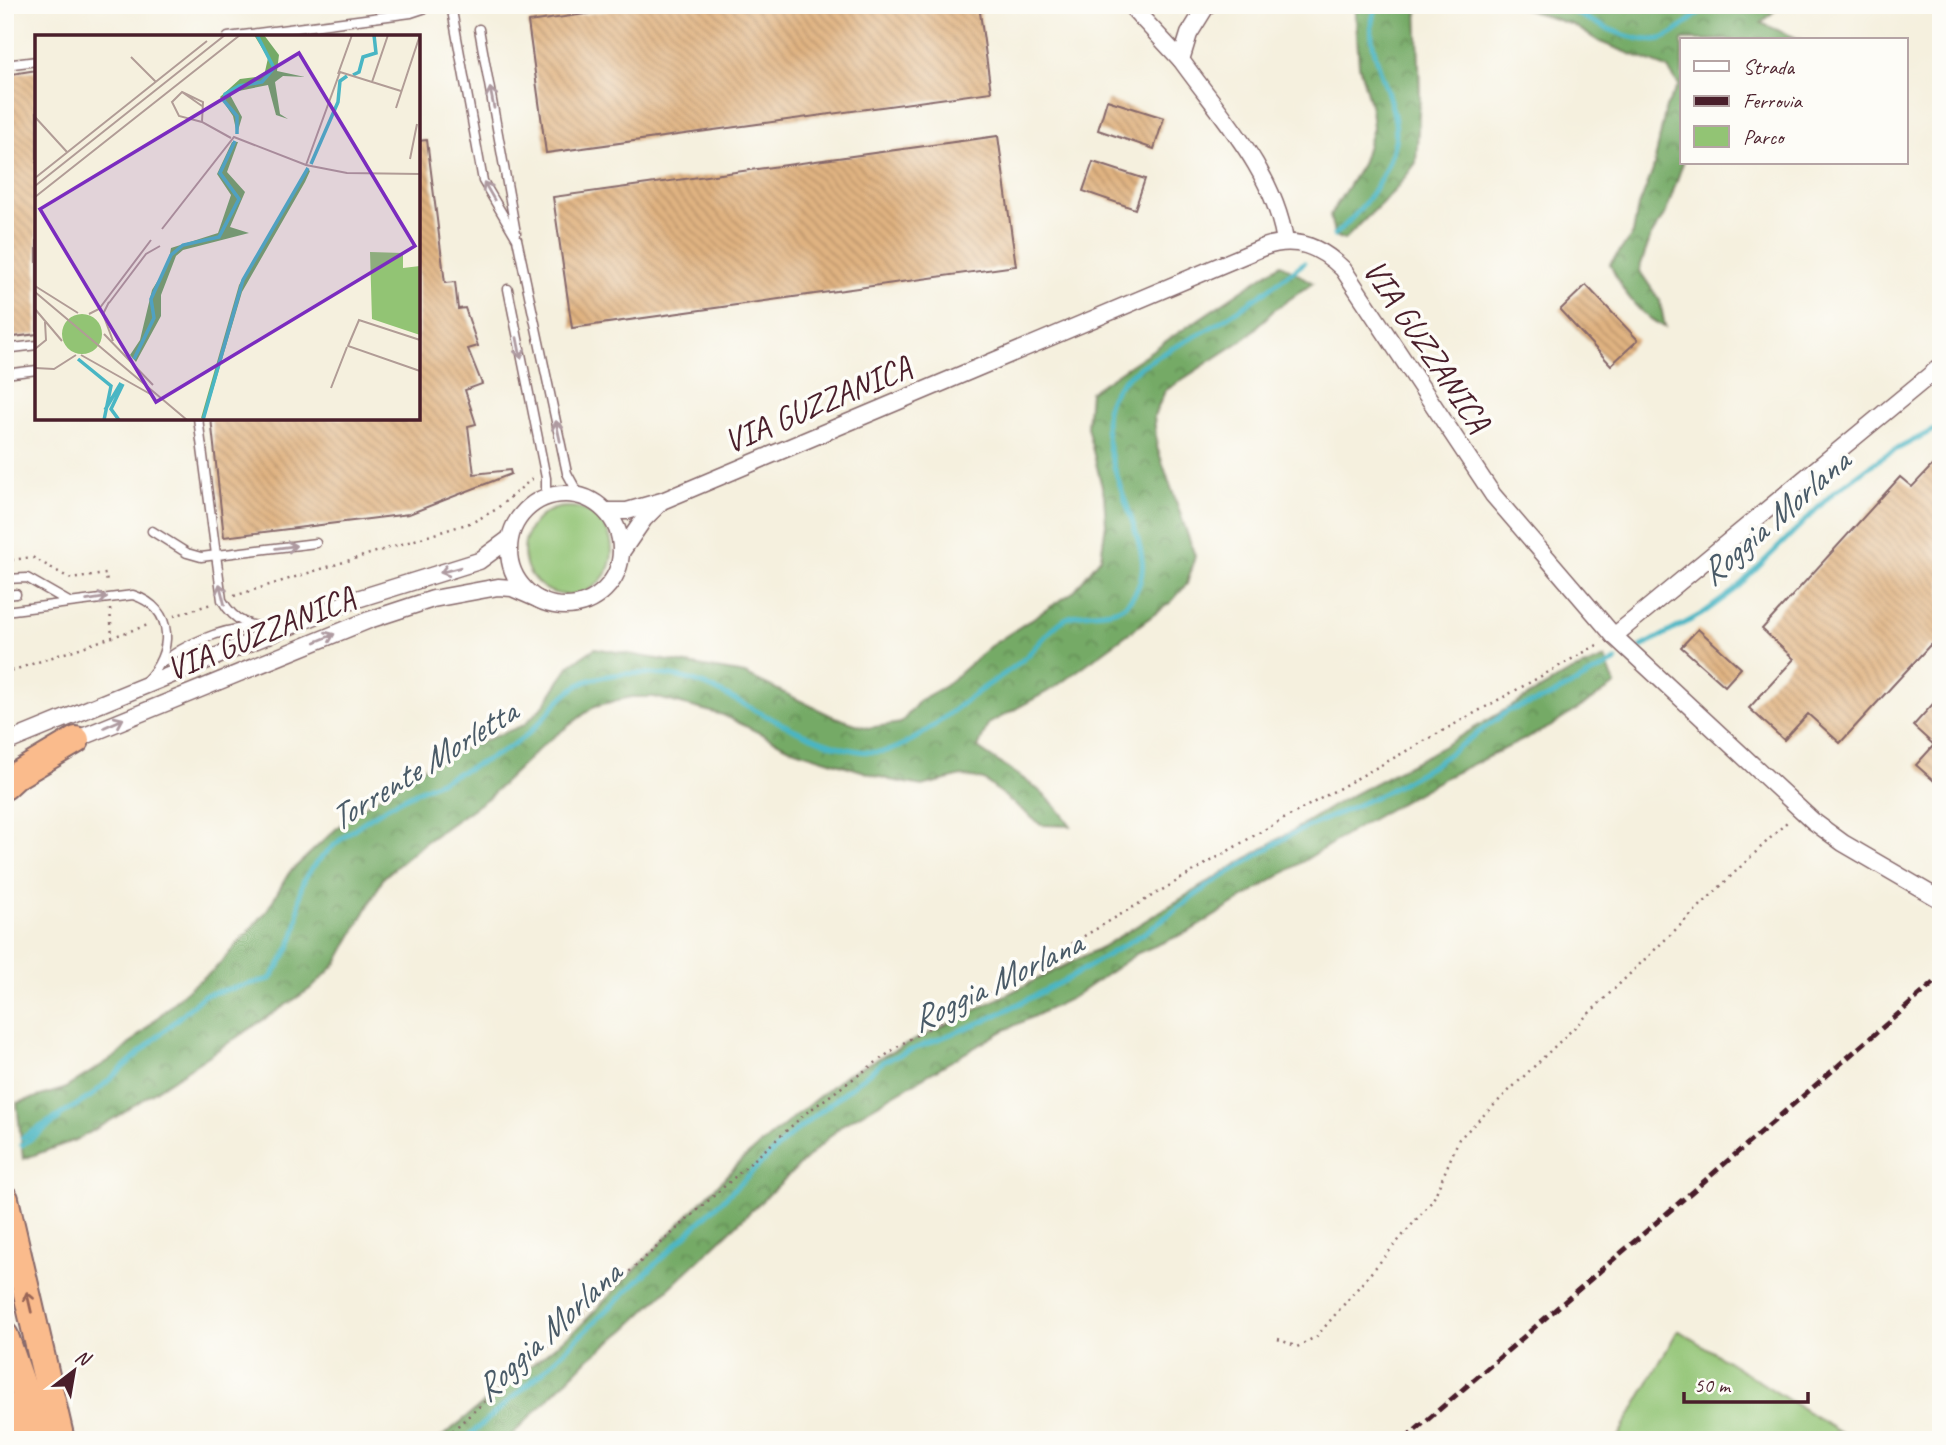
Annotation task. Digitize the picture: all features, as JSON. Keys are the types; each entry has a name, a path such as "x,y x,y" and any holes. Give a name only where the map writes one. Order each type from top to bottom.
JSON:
{"highway":[{"path":"5,786 76,740"},
{"path":"5,1199 61,1440"},
{"path":"5,1336 41,1440"},
{"path":"5,1406 25,1440"}],"street":[{"path":"1130,5 1181,60 1265,181 1280,212 1285,242"},
{"path":"1181,60 1189,34 1207,5"},
{"name":"VIA GUZZANICA","path":"607,511 627,511 662,501 1251,252 1285,242 1311,246 1343,269 1493,495 1614,636 1800,809 1843,843 1941,900"},
{"path":"1614,636 1941,366"},
{"path":"546,496 562,493 579,495 607,511 615,523 622,551"},
{"name":"VIA GUZZANICA","path":"5,743 319,614 378,592 479,561 509,539 526,509 546,496"},
{"name":"VIA GUZZANICA","path":"5,766 76,740 369,620 433,599 498,587 512,589 560,606 578,605 595,598 609,585 618,569 622,551 643,519 662,501"},
{"path":"509,539 509,558 515,576 526,591 542,601"}],"lane":[{"path":"243,35 411,13 435,5"},
{"path":"451,5 483,181 517,239"},
{"path":"479,29 517,239 567,473 579,495"},
{"path":"5,65 35,61"},
{"path":"508,289 546,478 546,496"},
{"path":"5,349 35,345"},
{"path":"5,374 35,370"},
{"path":"198,420 222,600 236,619 257,627"},
{"path":"152,531 187,552 201,557 316,543"},
{"path":"5,579 27,578 38,582 54,596 73,603"},
{"path":"5,595 16,594"},
{"path":"5,611 132,595 147,599 163,620 166,652 160,664"},
{"path":"139,688 160,664 174,653 234,628 279,626 319,614"}],"path":[{"path":"5,673 222,600 473,522 509,500 528,480 546,478"},
{"path":"5,561 32,557 71,579 106,574"},
{"path":"442,1440 806,1114 900,1045 1255,835 1614,636"},
{"path":"1278,1339 1297,1347 1317,1336 1433,1200 1459,1139 1800,809"}],"green space":[{"path":"1355,5 1417,5 1420,95 1416,163 1395,190 1344,240 1334,235 1330,215 1362,164 1373,128 1371,108 1359,65"},
{"path":"1512,5 1651,5 1674,13 1683,5 1781,5 1761,23 1796,38 1680,38 1680,164 1683,164 1666,212 1651,236 1639,270 1660,301 1665,327 1647,316 1632,301 1610,264 1633,234 1637,211 1653,170 1666,107 1679,85 1667,68 1600,42 1573,25"},
{"path":"1281,264 1313,283 1274,310 1247,337 1165,391 1154,416 1157,447 1195,556 1187,584 1171,602 1054,688 988,724 978,748 1040,791 1071,826 1041,825 984,780 962,776 922,786 890,780 792,749 723,715 654,697 631,697 595,706 543,745 489,797 424,843 384,877 337,963 313,987 113,1119 78,1139 23,1159 17,1103 64,1089 119,1054 189,988 214,970 266,912 289,873 352,814 439,758 524,725 544,705 570,665 595,648 745,674 832,716 868,728 901,723 920,700 945,686 989,647 1073,592 1101,557 1106,524 1104,495 1087,427 1090,392"},
{"path":"568,507 593,514 605,526 612,551 605,576 593,588 568,595 543,588 531,576 524,551 531,526 543,514"},
{"path":"1605,658 1615,685 1550,727 1444,778 1365,823 1190,931 1138,953 1072,998 1003,1031 842,1125 625,1330 586,1361 507,1440 438,1440 580,1326 742,1160 845,1075 1102,947 1341,801 1428,755 1570,672"},
{"path":"1678,1330 1852,1440 1616,1440"}],"building":[{"path":"650,5 979,5 991,92 546,153 528,22"},
{"path":"35,70 35,334 5,338 5,75"},
{"path":"1107,100 1164,118 1154,149 1098,130"},
{"path":"998,136 1016,266 572,328 553,197"},
{"path":"427,140 445,283 455,282 458,309 465,308 478,346 468,349 482,384 465,390 476,424 468,426 474,474 510,470 511,474 409,514 224,537 211,420 420,420 420,141"},
{"path":"1093,162 1145,179 1135,209 1083,191"},
{"path":"1586,285 1638,340 1611,365 1560,310"},
{"path":"1941,456 1941,655 1930,645 1840,743 1808,714 1784,740 1749,708 1794,659 1762,629 1900,477 1912,487"},
{"path":"1698,629 1741,668 1725,686 1681,647"},
{"path":"1941,695 1941,787 1916,765 1934,745 1913,726"}],"waterway":[{"name":"Torrente Morletta","path":"1334,235 1372,193 1386,167 1395,141 1396,125 1372,35 1373,19 1379,5"},
{"name":"Torrente Morletta","path":"1560,5 1627,36 1654,40 1673,34 1702,11 1715,5"},
{"name":"Torrente Morletta","path":"22,1138 90,1097 204,995 270,979 293,939 304,881 328,851 363,822 389,806 511,746 533,729 572,689 582,684 620,674 679,677 705,685 826,743 851,750 875,752 896,748 926,731 1021,661 1065,619 1081,614 1107,612 1123,606 1133,597 1138,587 1142,564 1138,541 1111,455 1106,414 1111,397 1118,386 1141,366 1222,320 1304,263"},
{"name":"Roggia Morlana","path":"1641,647 1702,614 1735,590 1833,493 1884,456 1941,426"},
{"name":"Roggia Morlana","path":"464,1440 540,1374 792,1134 884,1061 991,1018 1071,977 1144,933 1208,886 1290,835 1384,793 1432,766 1508,711 1547,698 1616,661"},
{"path":"22,1145 59,1119"}],"railway":[{"path":"1404,1440 1941,977"}]}
